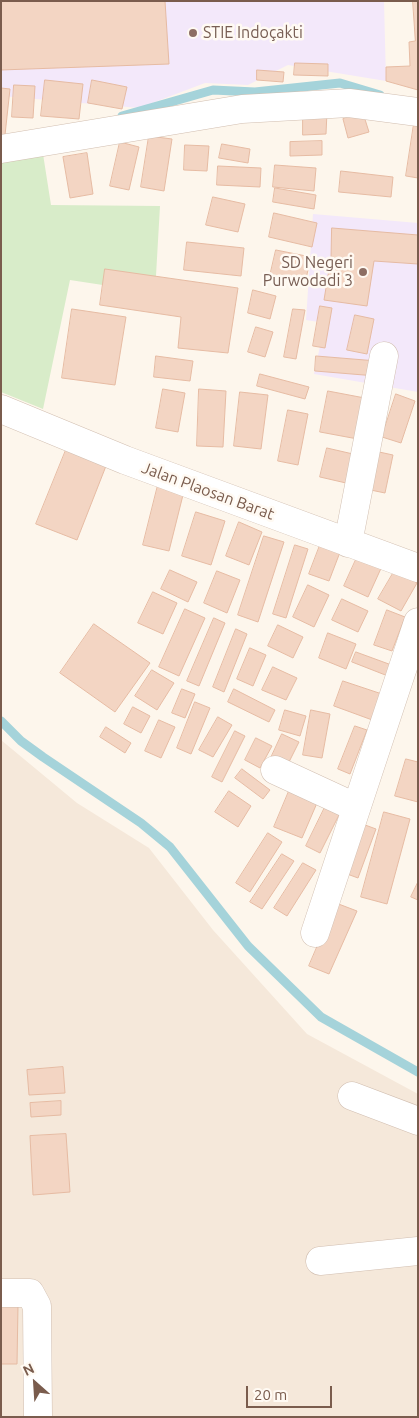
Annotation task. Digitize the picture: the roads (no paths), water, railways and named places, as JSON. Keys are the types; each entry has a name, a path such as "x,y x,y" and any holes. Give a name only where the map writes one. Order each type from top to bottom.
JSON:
{"street":[{"path":"1,149 242,109 349,103 418,112"},
{"path":"348,543 384,356"},
{"name":"Jalan Plaosan Barat","path":"1,409 125,460 418,568"},
{"path":"315,933 355,807 418,622"},
{"path":"276,770 355,807"},
{"path":"352,1096 418,1121"},
{"path":"320,1261 418,1251"},
{"path":"1,1292 30,1293 37,1306 38,1417"}],"waterway":[{"path":"122,116 213,90 255,92 340,83 380,95"},
{"path":"1,721 21,741 141,823 170,847 248,946 321,1017 418,1072"}],"place":[{"name":"STIE Indoçakti","path":"193,33"},
{"name":"SD Negeri Purwodadi 3","path":"363,272"}]}
